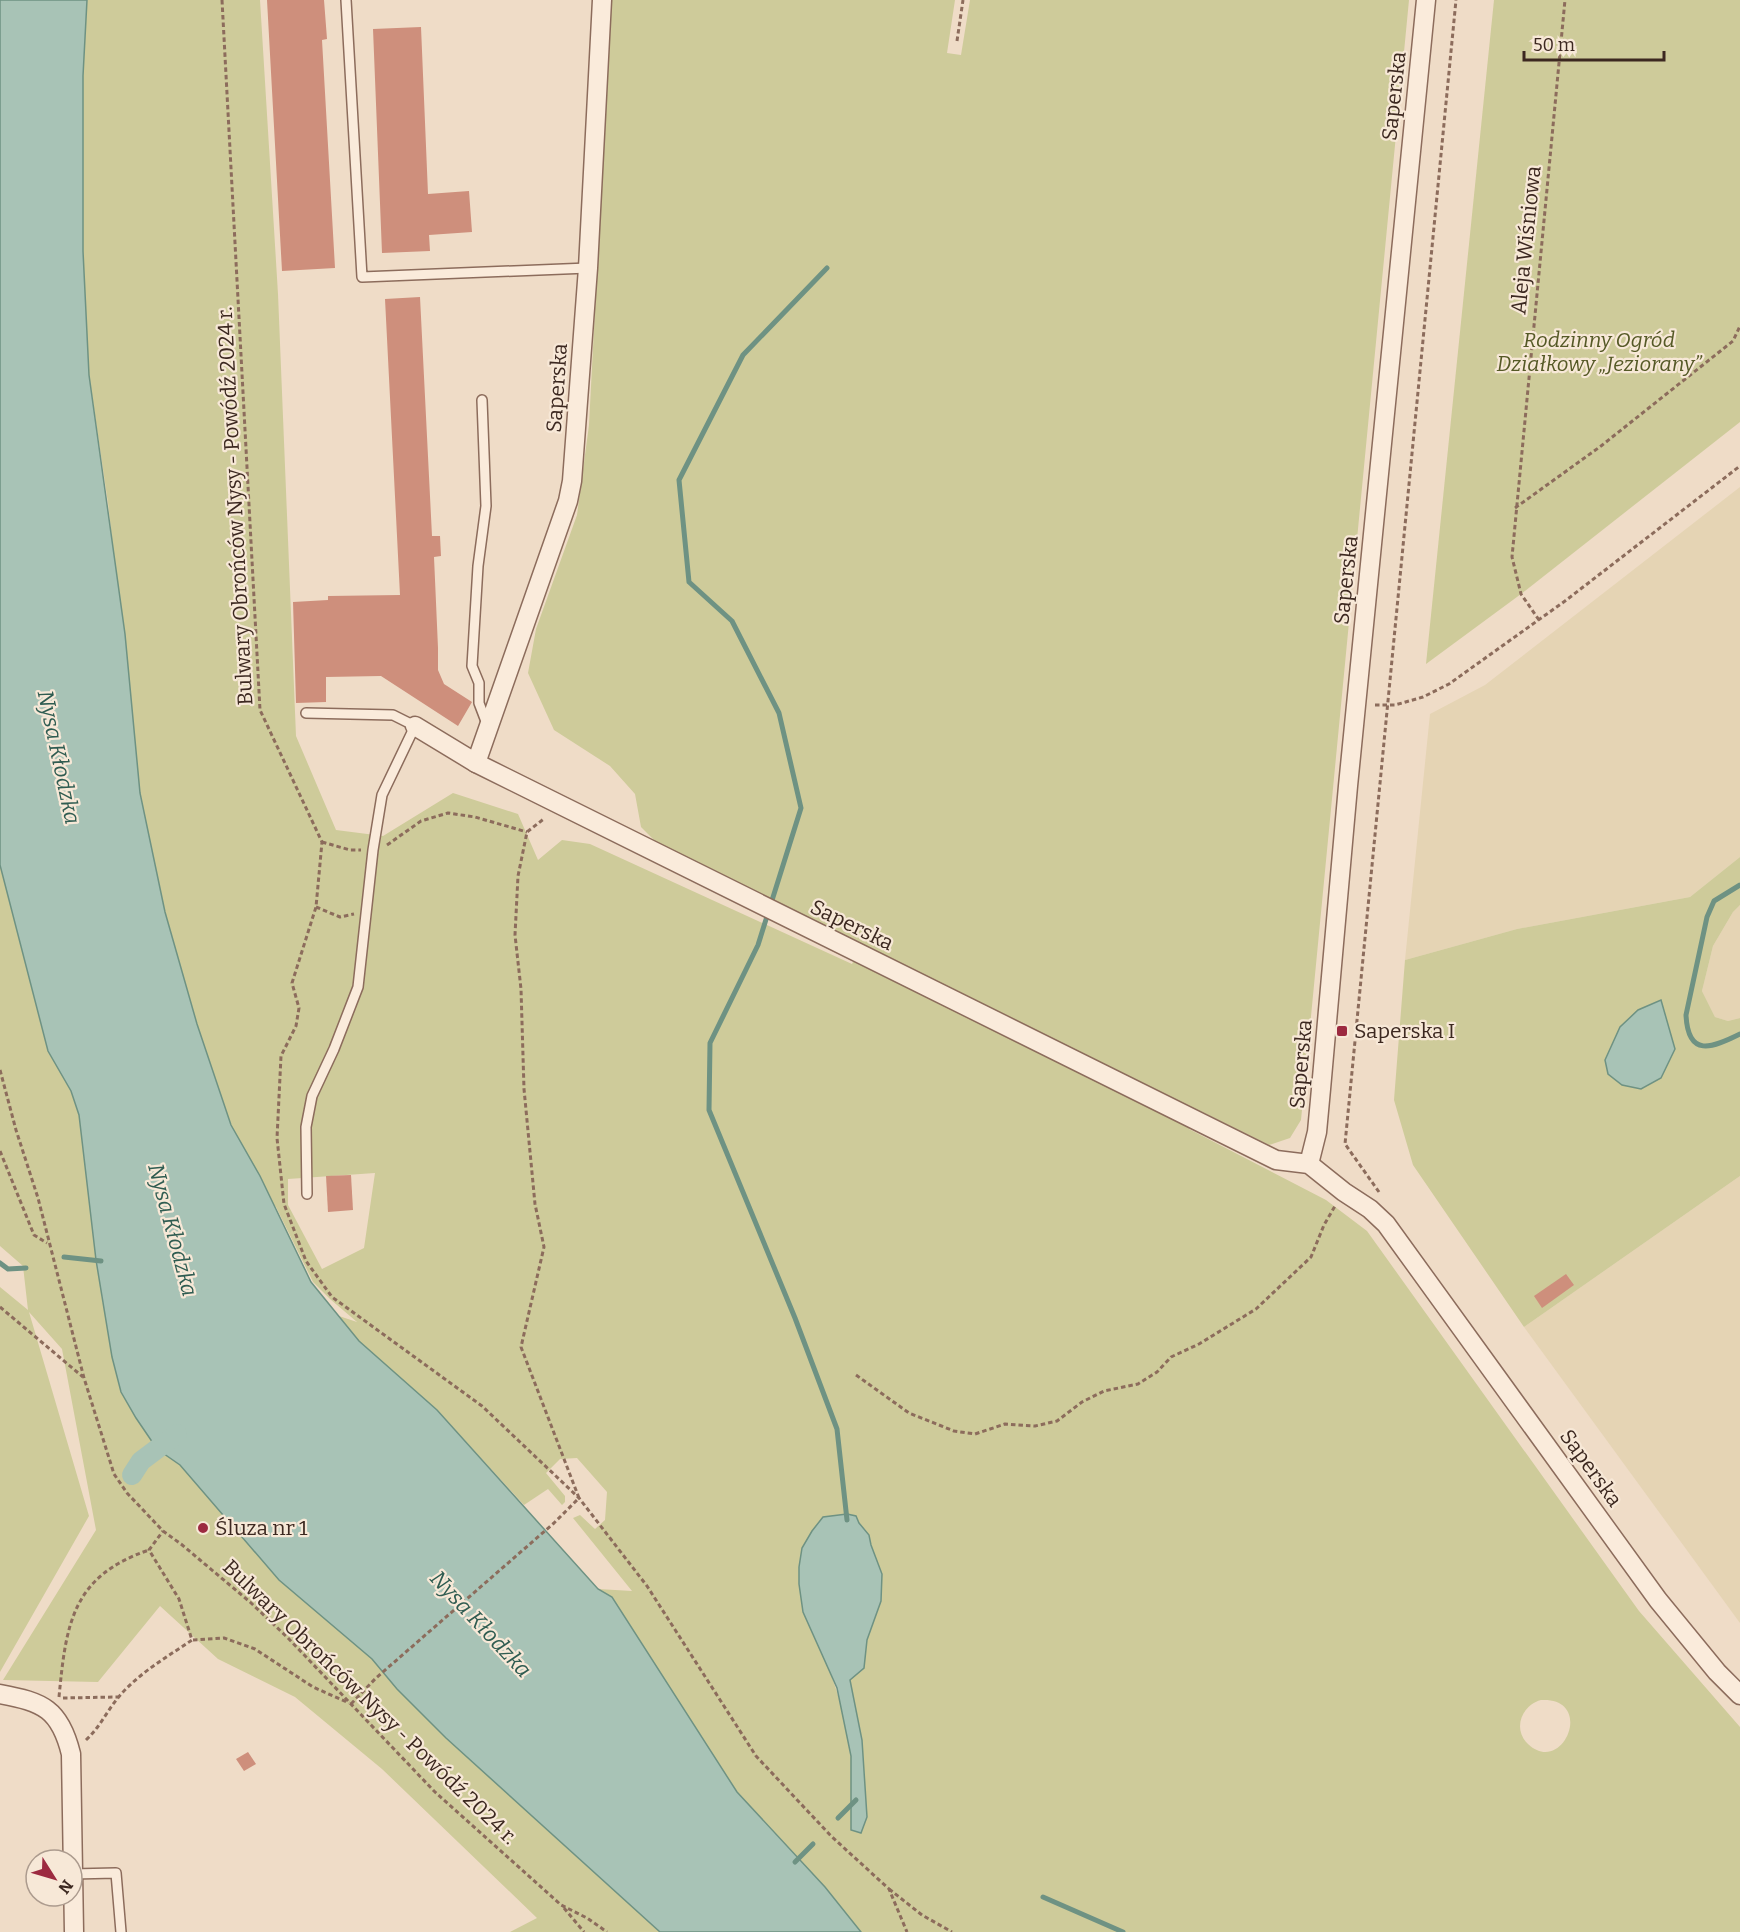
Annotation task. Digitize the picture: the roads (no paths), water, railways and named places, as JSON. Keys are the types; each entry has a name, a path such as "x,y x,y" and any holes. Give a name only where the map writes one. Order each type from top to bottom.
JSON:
{"street":[{"name":"Saperska","path":"476,763 568,501 572,481 588,268 602,0"},
{"name":"Saperska","path":"1309,1164 1317,1132 1356,704 1426,0"},
{"name":"Saperska","path":"415,726 476,763 1276,1160 1309,1164 1370,1209 1386,1224 1658,1600 1717,1672 1740,1695"},
{"path":"0,1694 52,1703 66,1734 71,1754 72,1848"},
{"path":"73,1908 74,1932"}],"lane":[{"path":"346,0 362,277 588,268"},
{"path":"482,400 486,506 478,566 472,666 479,683 479,703 488,727"},
{"path":"306,713 393,715 415,726 382,795 373,850 358,987 334,1049 312,1096 306,1126 307,1194"},
{"path":"84,1874 116,1873 121,1932"}],"water":[{"name":"Nysa Kłodzka","path":"0,0 87,0 83,76 83,251 89,375 125,634 140,793 165,912 197,1024 231,1125 260,1176 311,1282 359,1341 437,1410 598,1589 612,1597 737,1792 825,1887 861,1932 660,1932 446,1738 397,1689 372,1659 279,1580 180,1465 157,1449 121,1392 112,1357 96,1260 79,1115 71,1091 48,1051 0,865"},
{"path":"1661,1000 1675,1049 1661,1078 1641,1089 1622,1085 1608,1074 1605,1060 1620,1027 1638,1010"},
{"path":"847,1514 856,1516 869,1535 882,1574 881,1601 867,1640 864,1668 850,1680 862,1740 867,1817 861,1833 851,1830 851,1756 837,1688 803,1612 799,1584 802,1548 812,1531 823,1517"}],"waterway":[{"path":"827,268 743,355 679,480 689,582 732,621 779,713 801,808 758,945 710,1043 709,1110 795,1318 837,1429 847,1520"},
{"path":"1740,885 1714,901 1707,917 1686,1015 1691,1038 1697,1044 1703,1046 1720,1043 1740,1034"},
{"path":"64,1257 101,1261"},
{"path":"0,1263 8,1269 26,1268"},
{"path":"132,1475 141,1461 177,1434"},
{"path":"838,1818 856,1800"},
{"path":"795,1862 813,1844"},
{"path":"1043,1897 1123,1932"}],"place":[{"name":"Saperska I","path":"1342,1031"},
{"name":"Śluza nr 1","path":"203,1528"}],"park label":[{"name":"Rodzinny Ogród Działkowy „Jeziorany”","path":"1599,352"}]}
